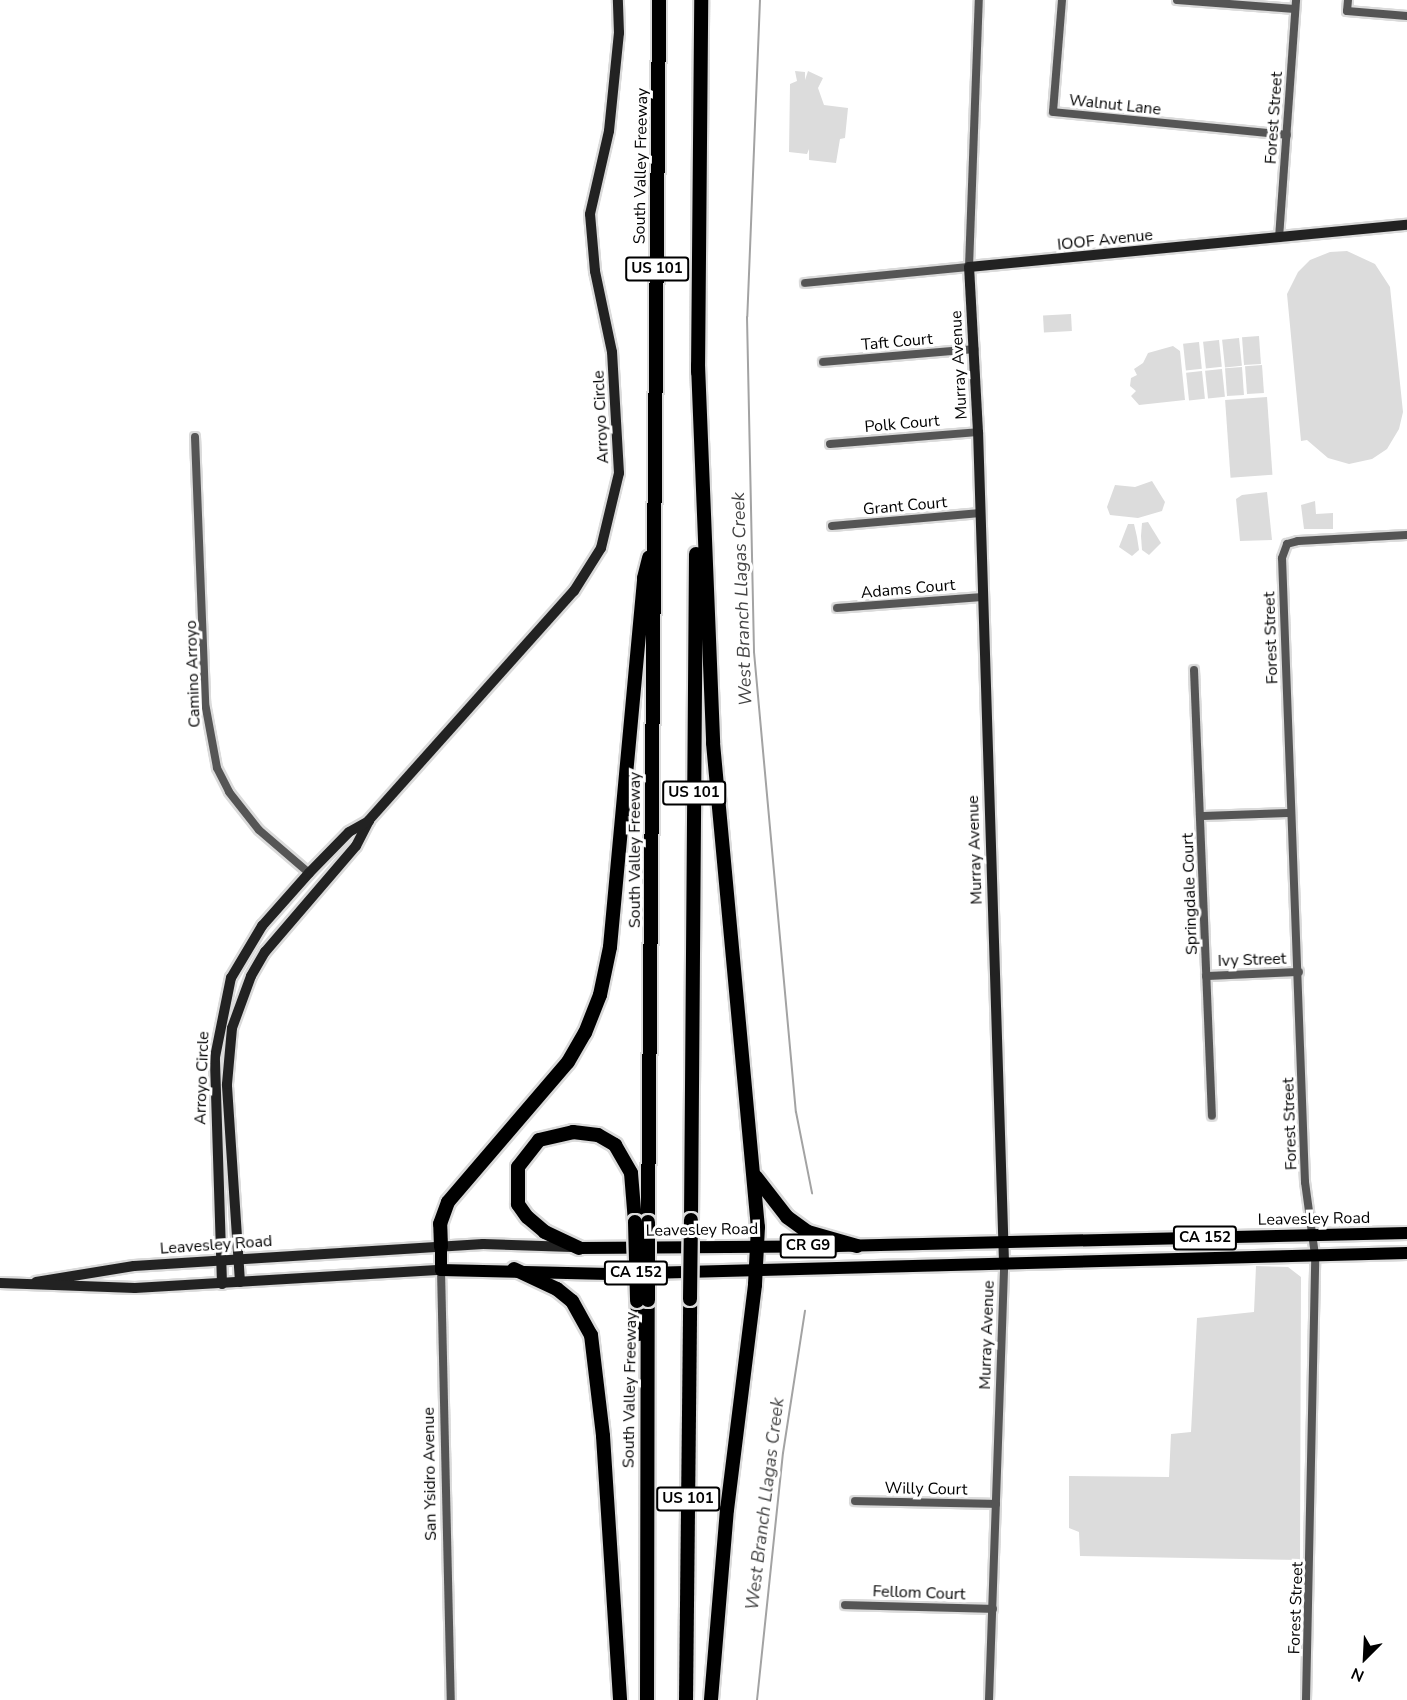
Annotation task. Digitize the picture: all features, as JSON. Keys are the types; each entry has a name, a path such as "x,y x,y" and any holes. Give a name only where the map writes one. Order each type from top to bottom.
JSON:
{"highway":[{"name":"South Valley Freeway","path":"647,1700 642,1222 654,538 659,0"},
{"name":"US 101","path":"686,1700 701,0"},
{"path":"698,365 713,743 758,1246 757,1270 727,1509 711,1700"},
{"path":"441,1247 440,1224 448,1202 568,1062 585,1033 600,995 610,946 644,578 654,538"},
{"path":"579,1248 545,1232 527,1217 518,1204 519,1167 539,1140 573,1131 598,1135 615,1145 631,1173 642,1222"},
{"name":"CA 152","path":"753,1173 787,1217 808,1232 857,1246"},
{"path":"514,1269 557,1289 572,1301 591,1335 603,1436 620,1700"}],"main road":[{"name":"Leavesley Road","path":"579,1248 857,1246 1407,1233"},
{"name":"San Ysidro Avenue","path":"441,1247 441,1270"},
{"name":"Leavesley Road","path":"441,1270 514,1269 609,1274 1407,1253"}],"street":[{"name":"Arroyo Circle","path":"240,1282 227,1084 236,1010 265,952 356,846 369,820 574,591 601,548 619,473 612,352 595,271 590,214 609,131 619,33 618,0"},
{"name":"Murray Avenue","path":"979,0 969,267 978,432 1004,1243 989,1700"},
{"name":"Walnut Lane","path":"1062,0 1053,112 1287,135"},
{"path":"1177,0 1295,9"},
{"name":"Forest Street","path":"1279,238 1296,0"},
{"path":"1348,0 1347,11 1407,16"},
{"name":"IOOF Avenue","path":"805,283 1407,225"},
{"name":"Taft Court","path":"823,362 974,349"},
{"name":"Polk Court","path":"830,444 978,432"},
{"name":"Camino Arroyo","path":"195,437 204,703 217,768 230,792 259,830 309,873"},
{"name":"Grant Court","path":"832,526 980,513"},
{"name":"Forest Street","path":"1306,1700 1315,1255 1305,1182 1282,558 1285,547 1298,541 1407,535"},
{"name":"Adams Court","path":"837,608 982,597"},
{"name":"Springdale Court","path":"1194,670 1212,1116"},
{"path":"1200,816 1291,813"},
{"name":"Arroyo Circle","path":"222,1284 214,1116 215,1057 221,1008 233,972 262,926 349,832 369,820"},
{"name":"Ivy Street","path":"1206,976 1299,972"},
{"name":"Leavesley Road","path":"36,1282 105,1268 502,1244 579,1248"},
{"name":"Leavesley Road","path":"0,1283 36,1282 135,1288 441,1270"},
{"name":"San Ysidro Avenue","path":"441,1270 452,1700"},
{"name":"Willy Court","path":"855,1501 996,1504"},
{"name":"Fellom Court","path":"845,1605 993,1609"}],"shaded area":[{"path":"795,71 805,72 805,80 808,71 823,78 818,88 824,105 848,108 845,138 840,139 836,163 809,160 809,149 807,154 789,152 790,84 797,81"},
{"path":"1347,251 1375,264 1390,287 1403,412 1399,429 1387,449 1372,459 1349,464 1328,458 1307,440 1301,441 1287,294 1298,272 1310,260 1330,252"},
{"path":"1071,314 1072,331 1044,332 1043,315"},
{"path":"1259,336 1261,364 1244,365 1242,337"},
{"path":"1239,338 1242,366 1225,368 1222,340"},
{"path":"1219,340 1222,367 1206,369 1203,342"},
{"path":"1199,342 1202,369 1186,371 1183,344"},
{"path":"1173,346 1180,351 1185,400 1139,405 1131,396 1136,391 1130,386 1131,378 1137,375 1134,369 1143,363 1148,353"},
{"path":"1262,365 1264,393 1247,394 1245,366"},
{"path":"1242,367 1244,395 1227,396 1225,368"},
{"path":"1222,369 1225,397 1208,399 1205,371"},
{"path":"1202,371 1205,399 1189,401 1186,373"},
{"path":"1267,397 1272,475 1231,478 1225,400"},
{"path":"1152,481 1165,502 1162,511 1138,518 1110,515 1107,507 1115,485 1135,487"},
{"path":"1267,492 1272,540 1240,541 1236,499 1242,495"},
{"path":"1315,501 1316,514 1333,513 1333,529 1304,529 1301,505"},
{"path":"1148,522 1161,543 1149,555 1142,550 1141,536 1142,523"},
{"path":"1128,524 1134,524 1139,550 1132,556 1119,547"},
{"path":"1256,1266 1288,1267 1301,1277 1300,1560 1080,1556 1079,1532 1069,1528 1069,1476 1169,1477 1171,1434 1191,1432 1197,1318 1254,1312"}],"waterway":[{"name":"West Branch Llagas Creek","path":"760,0 747,317 754,652 796,1112 812,1193"},
{"name":"West Branch Llagas Creek","path":"757,1700 783,1453 805,1311"}]}
